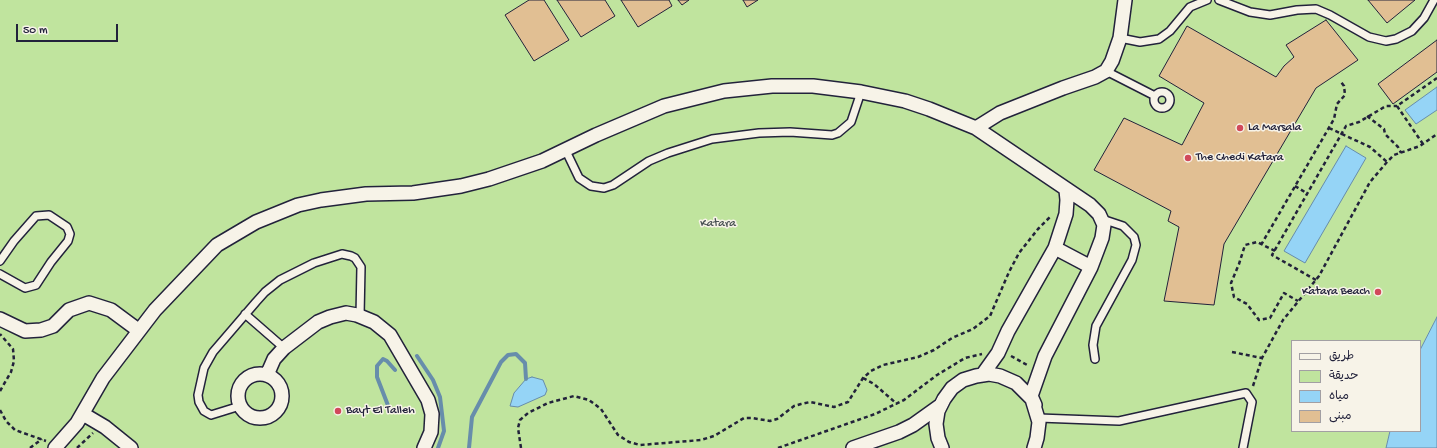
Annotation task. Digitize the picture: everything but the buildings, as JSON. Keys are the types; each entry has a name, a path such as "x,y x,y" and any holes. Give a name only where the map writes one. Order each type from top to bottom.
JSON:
{"street":[{"path":"976,128 1000,113 1095,77 1106,71 1112,61 1120,38 1125,0"},
{"path":"55,448 83,414 103,378 138,330 176,287 217,245 236,232 277,212 306,203 343,196 413,193 461,186 515,171 566,151 596,135 664,106 724,90 788,86 812,86 861,92 905,101 976,128 1067,195 1095,209 1102,219 1104,226 1102,238 1091,267 1045,356 1032,396 1038,418 1039,430 1034,448"},
{"path":"983,374 998,353 1008,331 1055,248 1066,214 1067,195"},
{"path":"1055,248 1091,267"},
{"path":"0,319 25,331 41,330 53,326 69,310 89,303 111,310 138,330"},
{"path":"267,375 274,359 284,348 318,322 346,313 360,316 374,322 390,336 428,400 432,414 431,432 424,448"},
{"path":"254,374 267,375 279,385 282,392 281,400 275,412 263,418 256,417 244,412 240,406 238,393 243,381 254,374"},
{"path":"942,448 938,438 936,424 941,405 948,393 958,384 970,378 983,374 1000,376 1016,383 1029,394 1035,405"},
{"path":"853,448 899,432 913,425 941,405"},
{"path":"83,414 102,424 131,448"}],"lane":[{"path":"1120,38 1140,42 1159,39 1170,31 1190,7 1207,0"},
{"path":"1219,0 1250,12 1270,15 1307,8 1316,9 1330,15 1369,38 1386,41 1396,39 1412,31 1424,18 1434,0"},
{"path":"1106,71 1155,96"},
{"path":"566,151 579,178 591,186 604,188 613,185 649,161 668,153 712,139 759,133 790,132 832,135 838,133 851,122 861,92"},
{"path":"0,261 14,241 36,216 49,215 68,227 70,234 68,241 51,262 36,285 25,288 0,274"},
{"path":"1095,359 1093,345 1099,317 1132,260 1136,245 1129,230 1123,226 1102,219"},
{"path":"240,406 211,415 201,407 198,395 204,368 213,352 245,314 265,292 285,277 314,263 342,254 355,258 360,267 360,316"},
{"path":"245,314 284,348"},
{"path":"1038,418 1119,421 1175,410 1243,393 1249,396 1252,402 1246,425 1243,448"}],"path":[{"path":"1316,280 1272,255 1346,126 1359,122 1386,106 1397,106 1437,78"},
{"path":"1261,245 1334,119 1337,104 1345,95 1344,86 1341,82"},
{"path":"1397,106 1423,144"},
{"path":"1367,116 1384,129 1385,134 1398,147 1401,153"},
{"path":"1329,128 1370,147 1387,162"},
{"path":"1249,396 1262,358 1283,320 1316,280 1370,182 1394,155 1423,144 1437,134"},
{"path":"1295,186 1308,194"},
{"path":"521,448 518,428 520,420 528,412 548,403 574,396 589,400 601,409 618,435 629,442 640,444 701,440 714,436 744,418 770,421 777,419 787,410 810,402 834,406 848,402 863,378 870,370 883,365 918,357 934,350 952,338 973,329 990,316 1009,272 1020,253 1067,195"},
{"path":"1275,251 1254,242 1243,247 1240,264 1231,284 1234,297 1246,304 1259,320 1270,318 1284,293 1298,301"},
{"path":"0,334 13,349 14,361 11,372 0,391"},
{"path":"1232,352 1262,358"},
{"path":"778,448 875,414 896,404 904,400 937,375 965,358 980,354 998,353 1018,359 1039,374"},
{"path":"863,378 874,384 896,404"},
{"path":"0,410 6,421 15,430 42,438 55,448"},
{"path":"77,448 102,424"},
{"path":"30,448 42,438"}],"green space":[{"name":"Katara","path":"0,0 1437,0 1437,317 1421,348 1421,340 1291,340 1291,432 1390,432 1386,448 0,448"}],"water":[{"path":"1437,87 1437,110 1416,124 1405,110"},
{"path":"1346,146 1366,158 1305,263 1284,251"},
{"path":"1437,317 1437,448 1386,448 1390,432 1421,432 1421,348"},
{"path":"532,377 543,380 547,390 545,395 518,407 510,406 514,393 526,379"}],"waterway":[{"path":"469,448 472,417 501,362 508,355 516,354 525,363 526,379"},
{"path":"417,356 433,380 440,397 444,431 438,448"},
{"path":"389,408 377,377 377,366 383,359 387,361 395,370"}],"place":[{"name":"La Marsala","path":"1240,128"},
{"name":"The Chedi Katara","path":"1188,158"},
{"name":"Katara Beach","path":"1378,292"},
{"name":"Bayt El Talleh","path":"338,411"}]}
